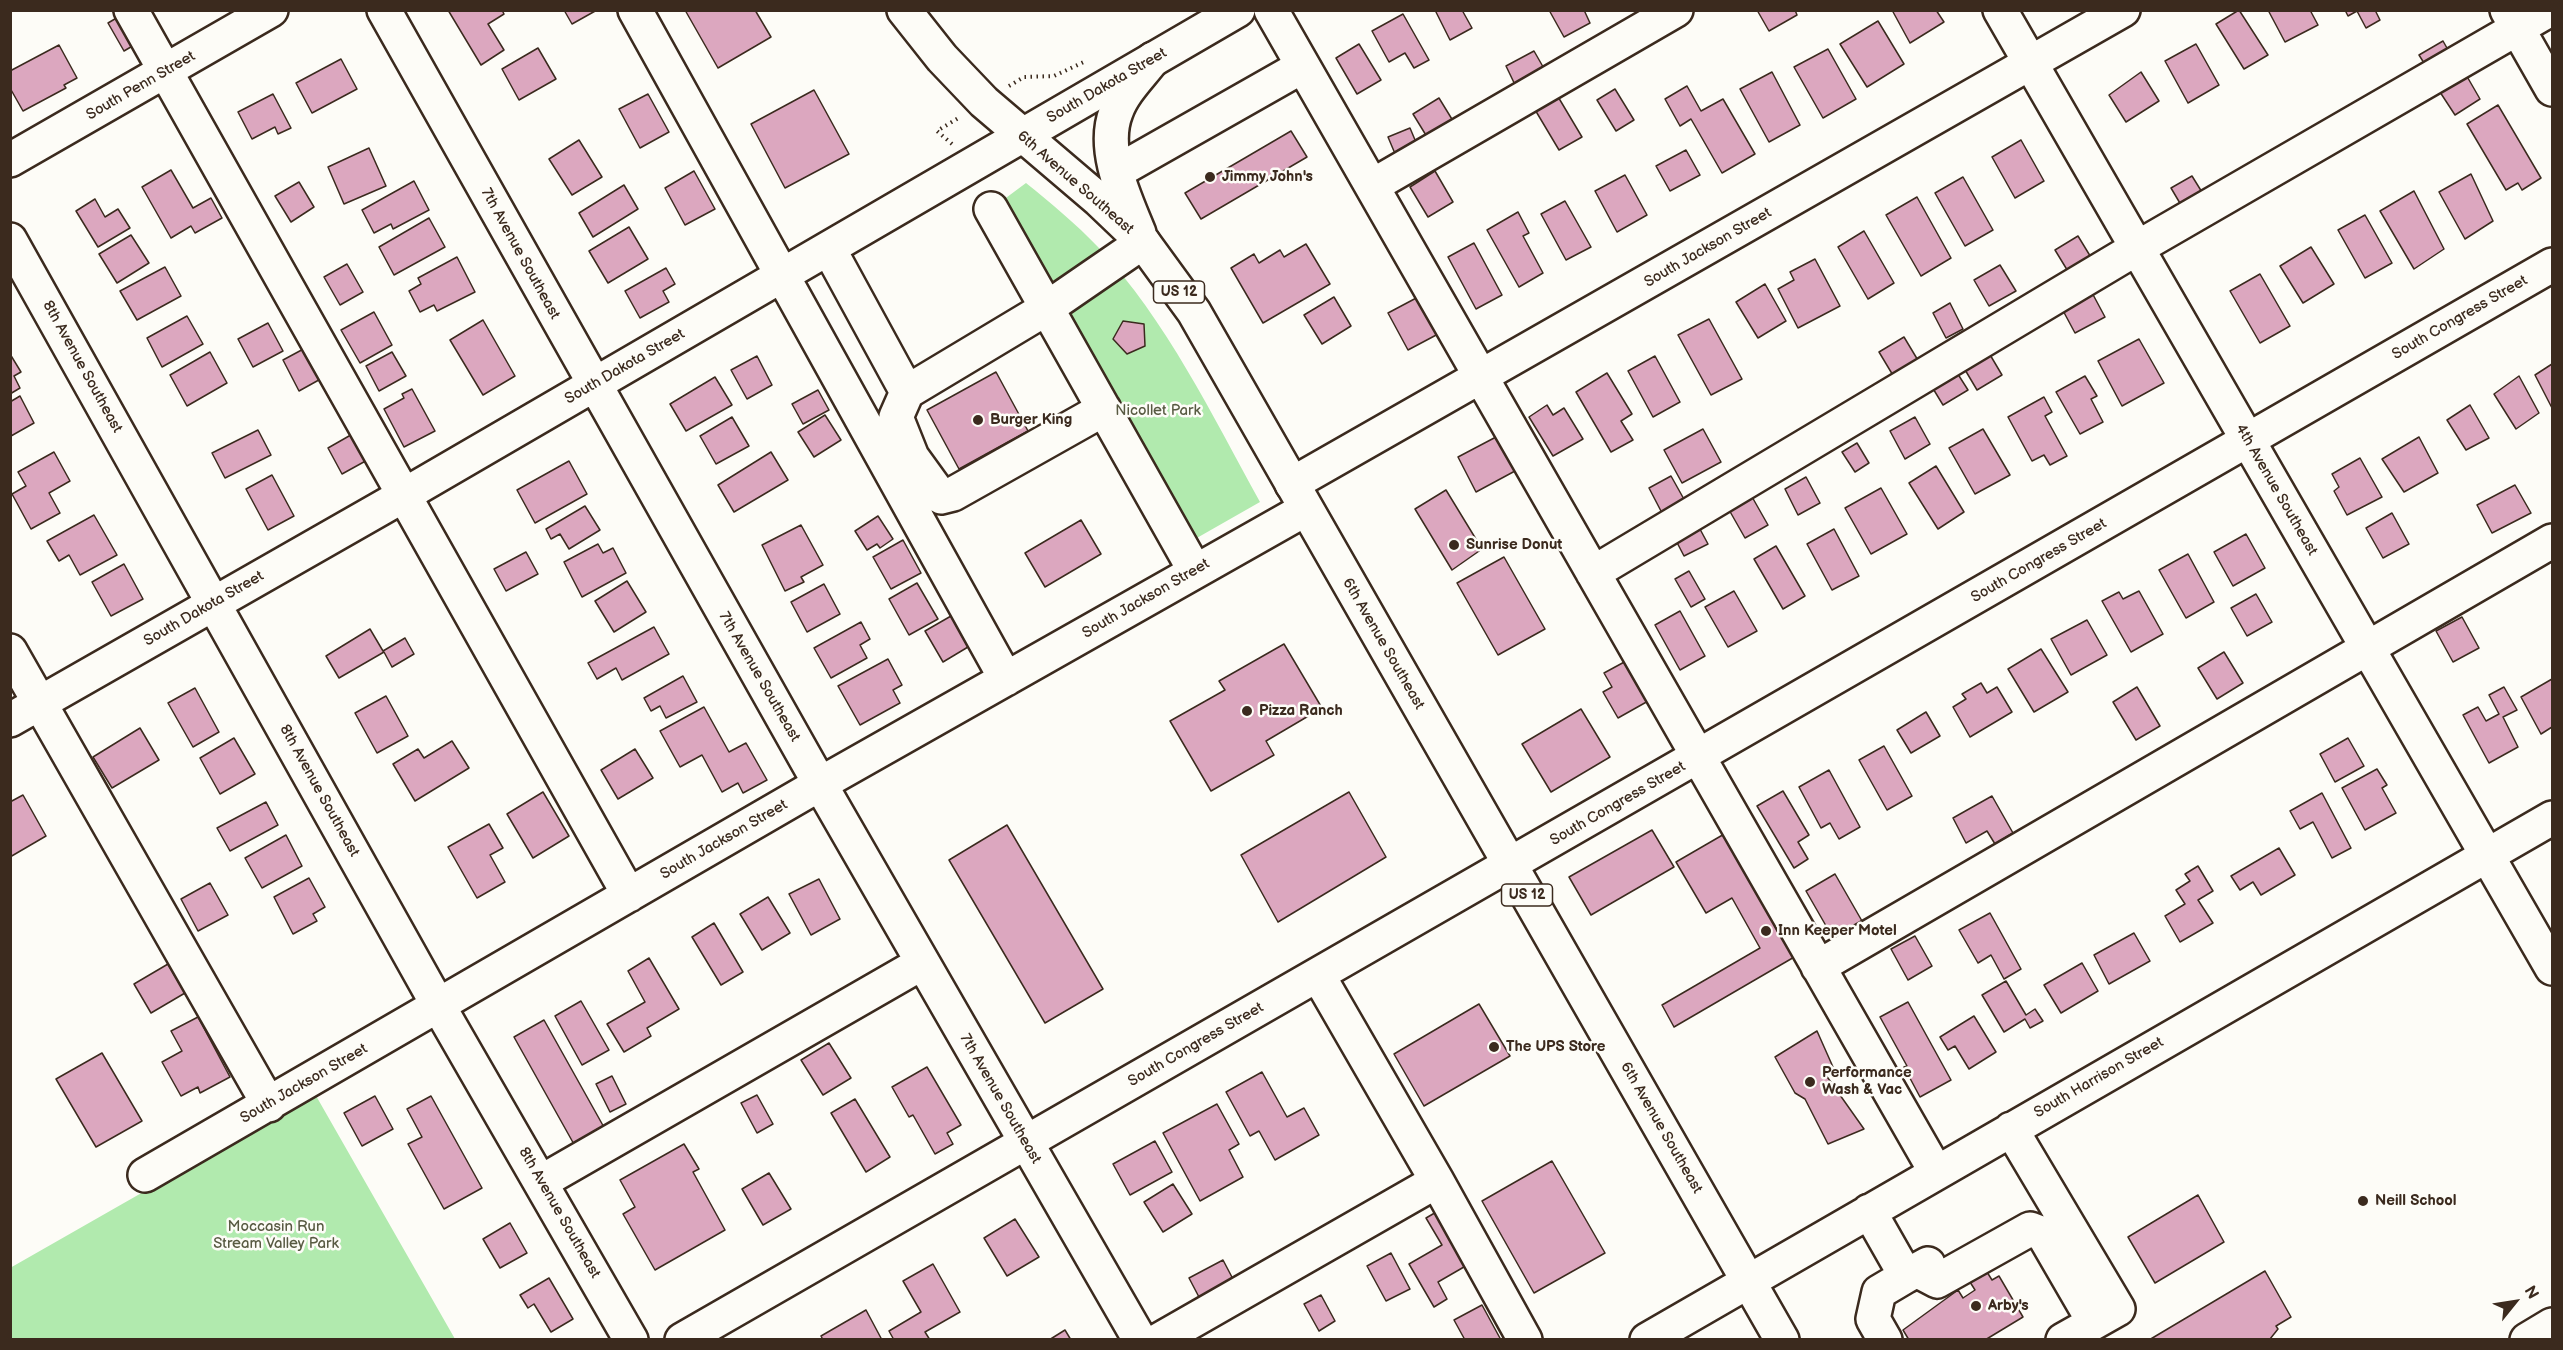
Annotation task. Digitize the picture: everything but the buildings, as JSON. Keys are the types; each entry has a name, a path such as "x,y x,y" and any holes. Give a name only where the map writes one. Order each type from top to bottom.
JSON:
{"main road":[{"path":"131,10 406,494 629,895"},
{"name":"South Penn Street","path":"10,160 271,10"},
{"name":"7th Avenue Southeast","path":"384,10 593,385 1140,1340"},
{"path":"635,10 781,277 1006,679"},
{"name":"6th Avenue Southeast","path":"904,10 942,58 1021,136 1098,200 1144,244 1194,312 1782,1340"},
{"name":"South Dakota Street","path":"10,720 406,494 1238,10"},
{"path":"1271,10 1936,1172"},
{"path":"1372,186 1676,10"},
{"name":"4th Avenue Southeast","path":"2000,10 2553,968"},
{"name":"South Jackson Street","path":"144,1175 269,1105 820,784 1195,572 1299,497 1483,377 2123,10"},
{"path":"1593,573 2137,248 2512,20 2549,10"},
{"path":"2512,20 2553,89"},
{"path":"1104,409 953,494 941,497 912,457 896,417 907,392 1047,308 1144,244 1124,196 1112,151 1114,114 1122,98 1153,59"},
{"path":"1118,171 1303,66"},
{"path":"991,209 1195,572"},
{"name":"8th Avenue Southeast","path":"10,240 438,1005 632,1340"},
{"path":"829,249 907,392"},
{"name":"South Congress Street","path":"682,1340 2553,266"},
{"path":"1818,967 2367,646 2553,541"},
{"path":"10,651 269,1105"},
{"name":"South Harrison Street","path":"1647,1340 2553,818"},
{"path":"541,1182 922,963"},
{"path":"1318,975 1437,1181 1525,1340"},
{"path":"2011,1129 2118,1309 2063,1340"},
{"path":"1159,1340 1437,1181"},
{"path":"1885,1340 1873,1319 1879,1292 2050,1195"},
{"path":"1869,1211 1911,1273 1937,1281 2030,1229 2043,1234 2094,1322"},
{"path":"2527,1340 2553,1325"}],"path":[{"path":"1018,80 1024,77 1054,76 1095,56"},
{"path":"940,134 937,131 942,128"}],"green space":[{"name":"Nicollet Park","path":"1026,183 1098,247 1146,306 1187,370 1260,502 1181,547 991,209"},
{"name":"Moccasin Run Stream Valley Park","path":"315,1094 455,1339 11,1339 10,1268"}],"place":[{"name":"Jimmy John's","path":"1210,177"},
{"name":"Burger King","path":"978,420"},
{"name":"Sunrise Donut","path":"1454,545"},
{"name":"Pizza Ranch","path":"1247,711"},
{"name":"Inn Keeper Motel","path":"1766,931"},
{"name":"The UPS Store","path":"1494,1047"},
{"name":"Performance Wash & Vac","path":"1810,1082"},
{"name":"Neill School","path":"2363,1201"},
{"name":"Arby's","path":"1976,1306"}]}
